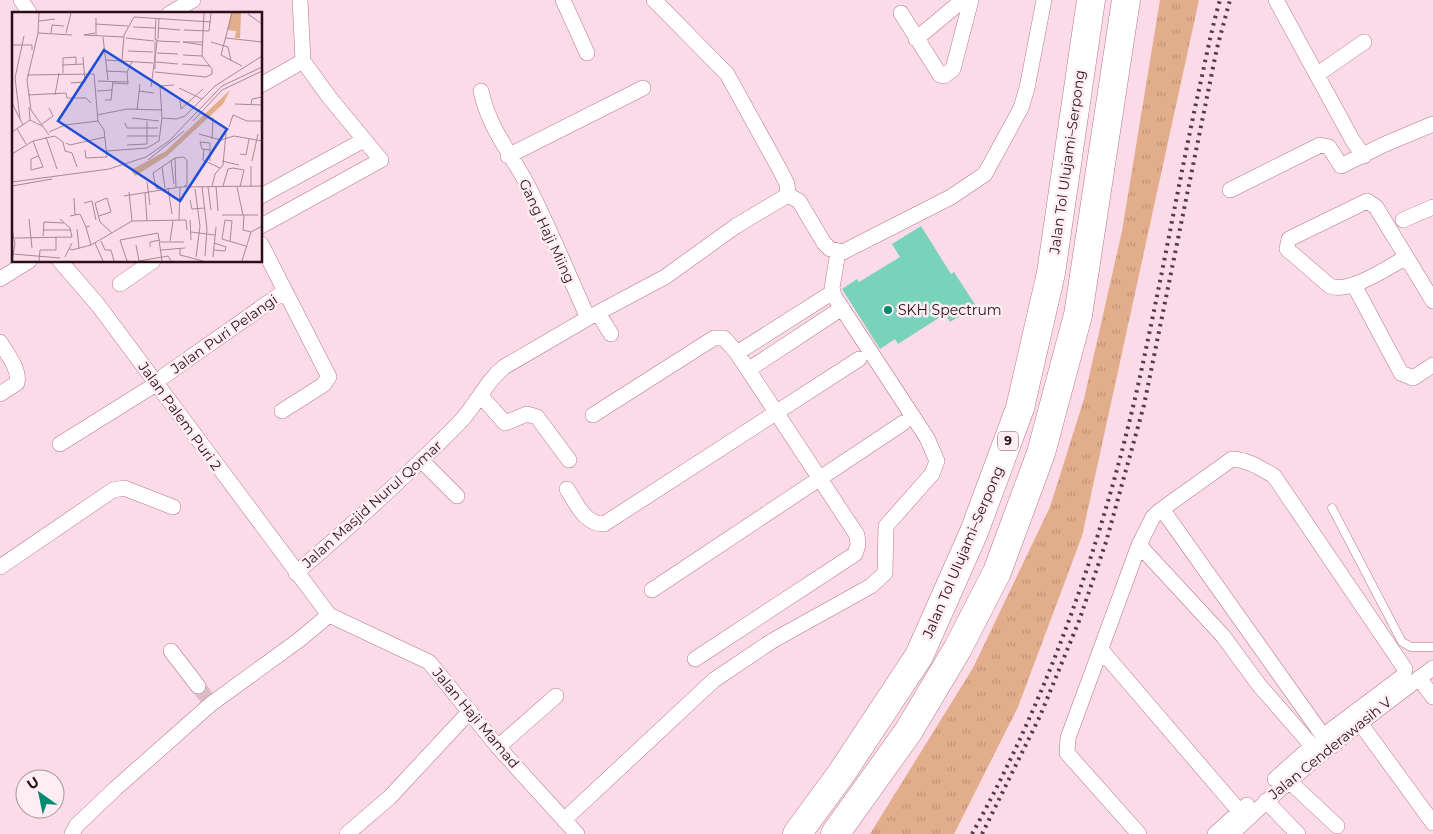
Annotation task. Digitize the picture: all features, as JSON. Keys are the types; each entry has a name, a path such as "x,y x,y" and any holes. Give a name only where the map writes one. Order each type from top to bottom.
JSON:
{"highway":[{"name":"Jalan Tol Ulujami–Serpong","path":"797,834 841,774 919,656 974,532 1020,408 1051,273 1091,0"},
{"path":"835,834 908,732 958,648 997,572 1041,454 1078,315 1126,0"}],"street":[{"path":"21,0 29,12"},
{"path":"172,12 193,0"},
{"path":"262,225 381,160 329,98 304,61 300,0"},
{"path":"563,0 587,53"},
{"path":"654,0 732,81 787,184 788,195 799,201 824,244 838,252 853,248 951,197 985,174 1021,108 1027,88 1044,0"},
{"path":"916,38 963,0"},
{"path":"901,13 940,75 944,76 953,69 972,0"},
{"path":"1276,0 1353,141 1364,156"},
{"path":"1318,74 1364,42"},
{"path":"262,84 304,61"},
{"path":"508,156 643,88"},
{"name":"Gang Haji Miing","path":"481,91 485,110 508,156 527,185 593,315 611,334"},
{"path":"1230,190 1320,145 1329,147 1339,166 1433,124"},
{"path":"262,195 364,140"},
{"name":"Jalan Masjid Nurul Qomar","path":"329,616 296,573 422,462 463,420 496,374 504,367 593,315 665,277 736,226 788,195"},
{"path":"1405,258 1354,285 1337,289 1330,286 1287,249 1289,239 1367,202 1376,207 1405,258 1433,300"},
{"path":"1403,220 1433,207"},
{"name":"Jalan Puri Pelangi","path":"262,246 329,376 322,385 282,411"},
{"path":"564,820 714,680 772,641 872,586 885,573 886,526 932,474 937,461 927,438 833,292 838,252"},
{"path":"0,279 27,262"},
{"name":"Jalan Palem Puri 2","path":"61,262 160,380 296,573"},
{"path":"120,284 152,262"},
{"path":"1354,285 1401,373 1413,378 1433,365"},
{"name":"Jalan Puri Pelangi","path":"60,444 160,380 285,291"},
{"path":"737,353 833,292"},
{"path":"748,370 842,308"},
{"path":"593,416 714,338 724,338 737,353 857,535 858,544 855,554 695,659"},
{"path":"0,342 16,370 18,378 17,383 0,394"},
{"path":"567,489 587,520 594,524 604,524 859,359"},
{"path":"480,395 505,422 527,414 538,416 569,460"},
{"path":"652,590 903,423"},
{"path":"1139,834 1067,753 1068,738 1102,652 1138,545 1154,517 1162,509 1232,459 1243,460 1256,465 1274,476 1406,669 1403,676 1322,746 1215,834"},
{"path":"422,462 457,496"},
{"path":"0,567 113,490 124,488 173,507"},
{"path":"1162,509 1294,695 1322,746"},
{"path":"1138,545 1223,636 1259,685 1279,707 1322,746"},
{"path":"72,834 78,825 206,696 300,640 329,616"},
{"name":"Jalan Haji Mamad","path":"329,616 429,662 498,747 577,834"},
{"path":"1223,636 1243,621"},
{"path":"171,651 206,696"},
{"path":"1102,652 1240,812"},
{"name":"Jalan Cenderawasih V","path":"1232,834 1289,781 1322,746 1360,722 1433,668"},
{"path":"1419,678 1433,697"},
{"path":"1279,707 1294,695"},
{"path":"498,747 556,696"},
{"path":"347,834 390,796 470,712"},
{"path":"1360,722 1433,823"},
{"path":"1289,781 1337,826"},
{"path":"1266,801 1298,834"}],"lane":[{"path":"1332,508 1402,642 1411,647 1433,647"}],"green space":[{"path":"1160,0 1199,0 1082,536 1018,707 954,834 870,834 973,668 1050,507 1084,399 1122,231"}],"building":[{"path":"921,226 951,274 954,272 976,306 950,322 945,314 898,344 895,339 880,349 842,289 857,279 859,282 900,257 892,244"}],"tunnel":[{"path":"198,686 207,698"}],"railway":[{"path":"972,834 1030,717 1055,657 1078,595 1117,470 1154,313 1198,94 1220,0"},
{"path":"982,834 1040,716 1079,621 1106,542 1144,405 1217,48 1230,0"}],"place":[{"name":"SKH Spectrum","path":"888,310"}]}
